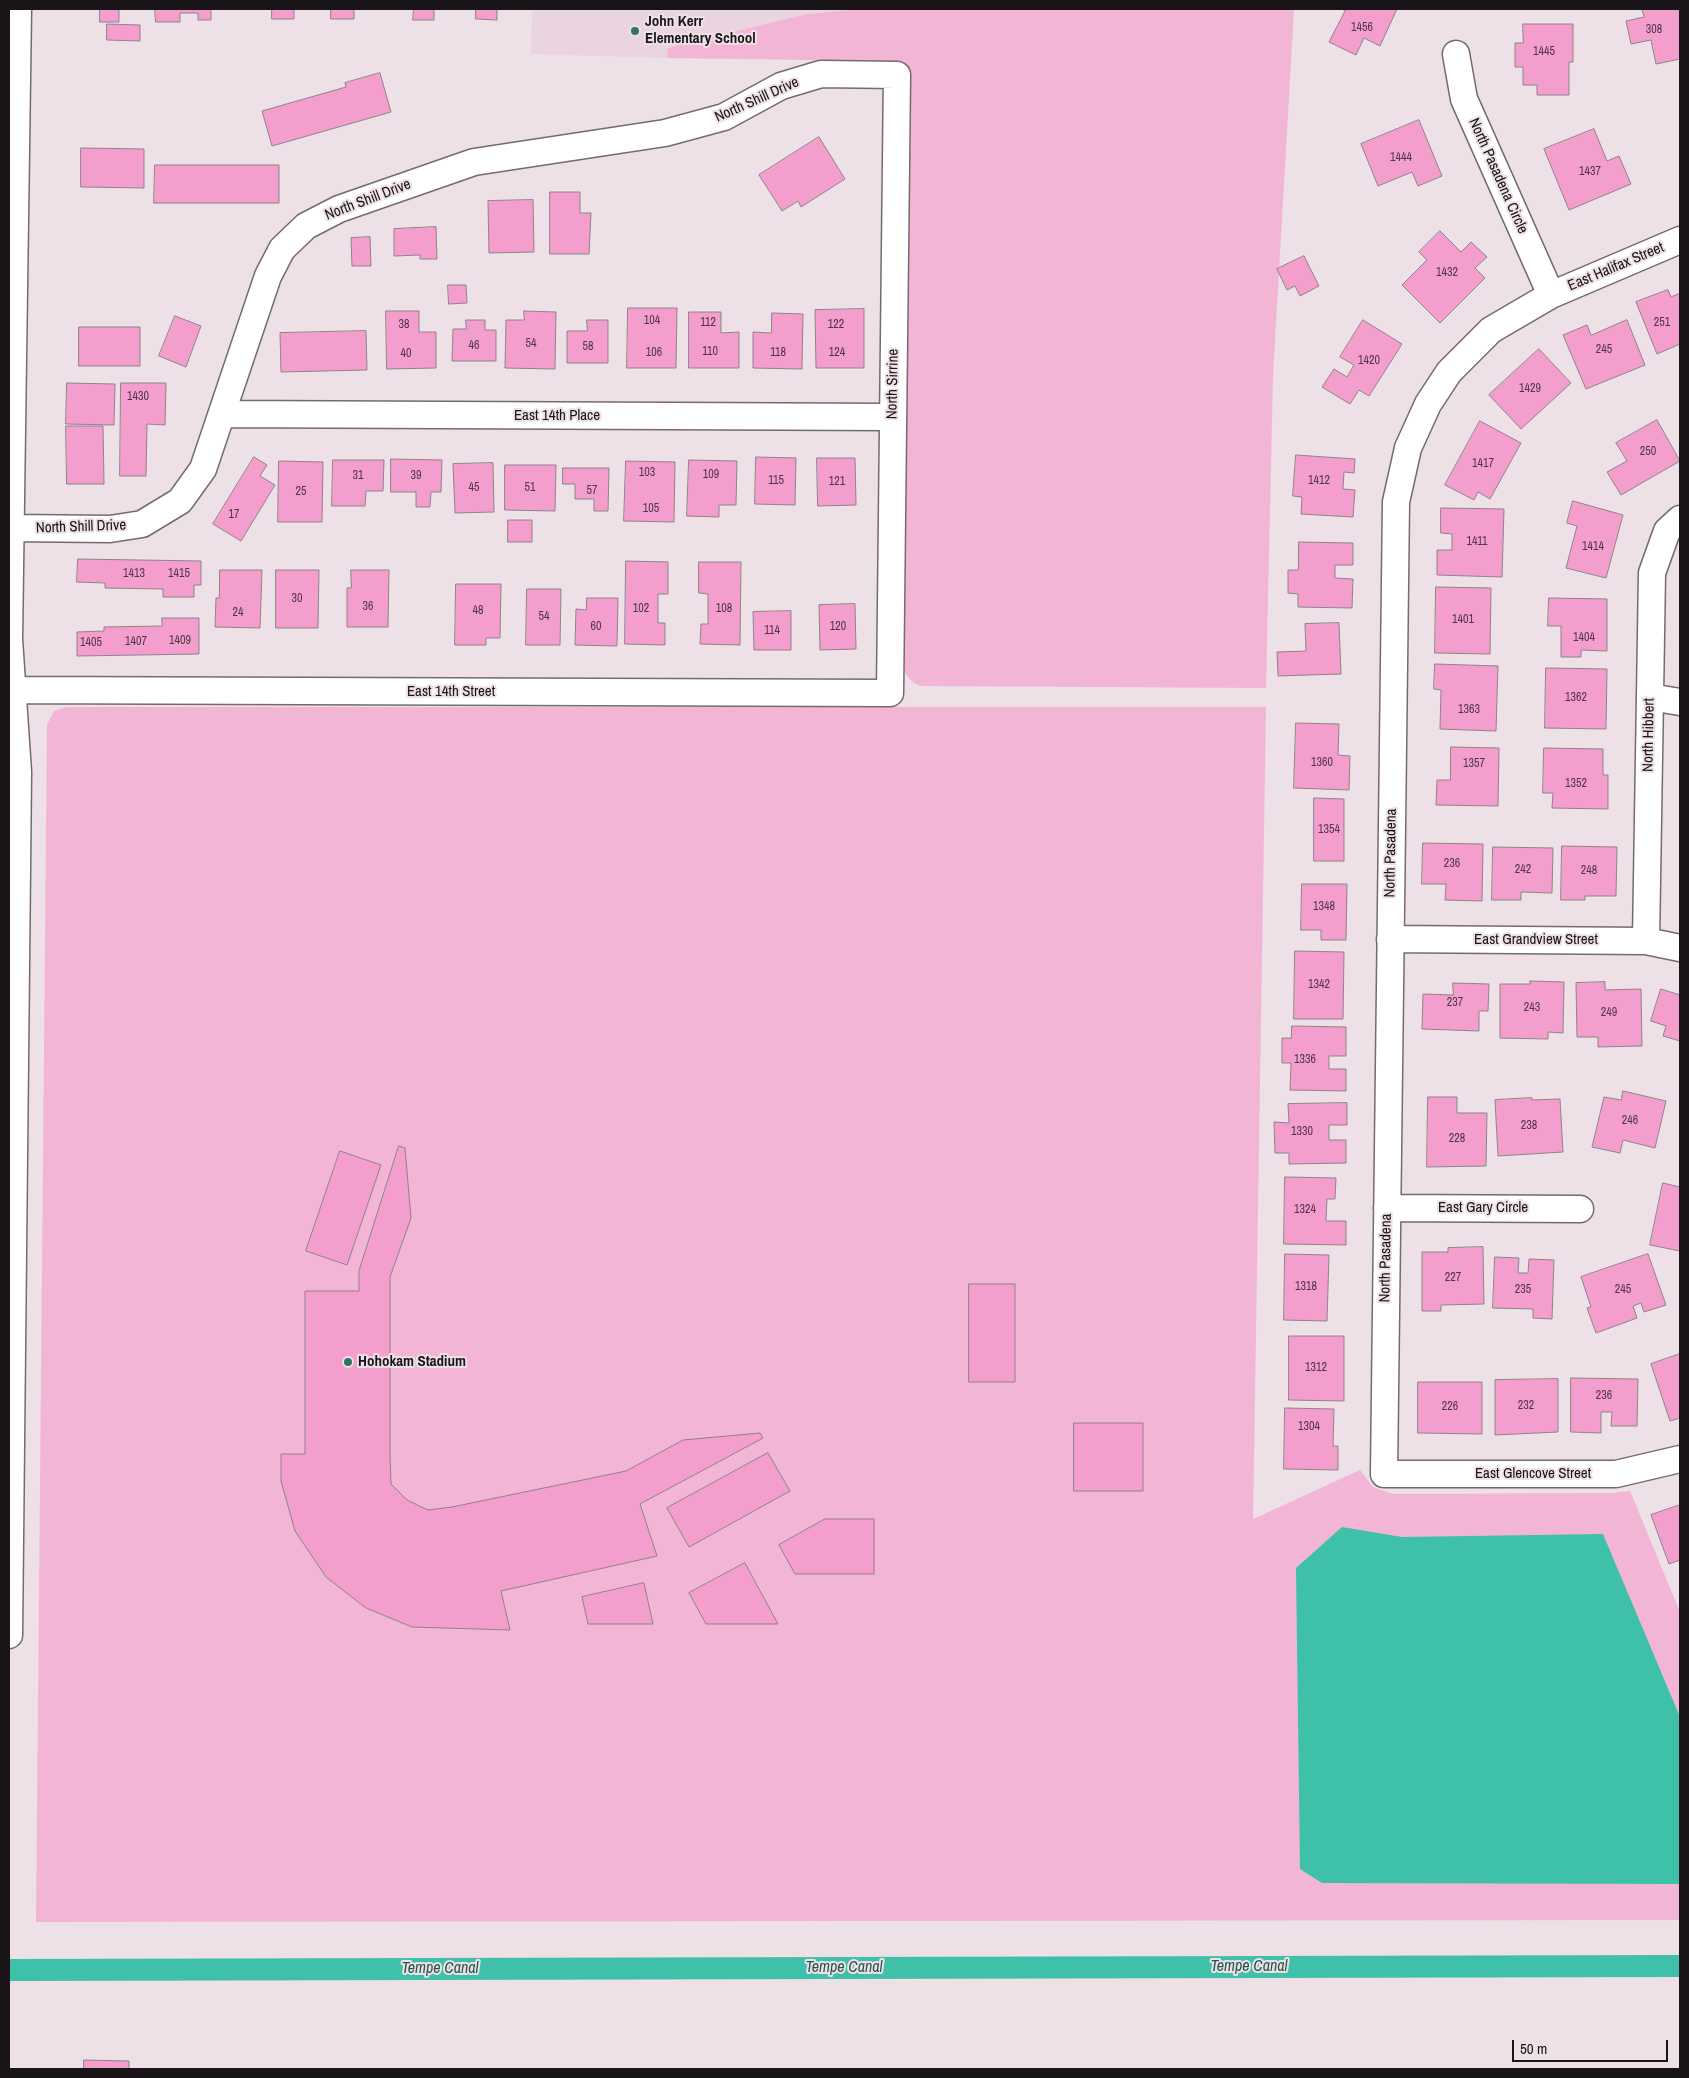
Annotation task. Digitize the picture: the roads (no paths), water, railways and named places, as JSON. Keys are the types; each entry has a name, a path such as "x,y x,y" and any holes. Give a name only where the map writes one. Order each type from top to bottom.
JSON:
{"street":[{"path":"9,1635 18,782 9,639 18,9"},
{"name":"North Pasadena Circle","path":"1456,54 1464,99 1551,295"},
{"name":"North Shill Drive","path":"10,528 110,529 142,524 180,501 203,469 268,276 282,249 306,226 339,209 474,162 665,133 724,116 781,86 821,74 897,75"},
{"name":"North Sirrine","path":"890,693 897,75"},
{"name":"East Halifax Street","path":"1551,295 1680,240"},
{"name":"North Pasadena","path":"1384,1474 1396,502 1408,448 1428,404 1449,372 1491,330 1551,295"},
{"name":"East 14th Place","path":"222,414 892,418"},
{"name":"North Hibbert","path":"1646,941 1652,573 1674,525"},
{"name":"East 14th Street","path":"12,690 890,693"},
{"path":"1650,697 1680,702"},
{"name":"East Grandview Street","path":"1390,939 1646,941 1680,948"},
{"name":"East Gary Circle","path":"1387,1208 1580,1209"},
{"name":"East Glencove Street","path":"1384,1474 1616,1474 1680,1459"}],"waterway":[{"name":"Tempe Canal","path":"9,1970 1680,1966"}],"place":[{"name":"John Kerr Elementary School","path":"635,31"},
{"name":"Hohokam Stadium","path":"348,1362"}]}
